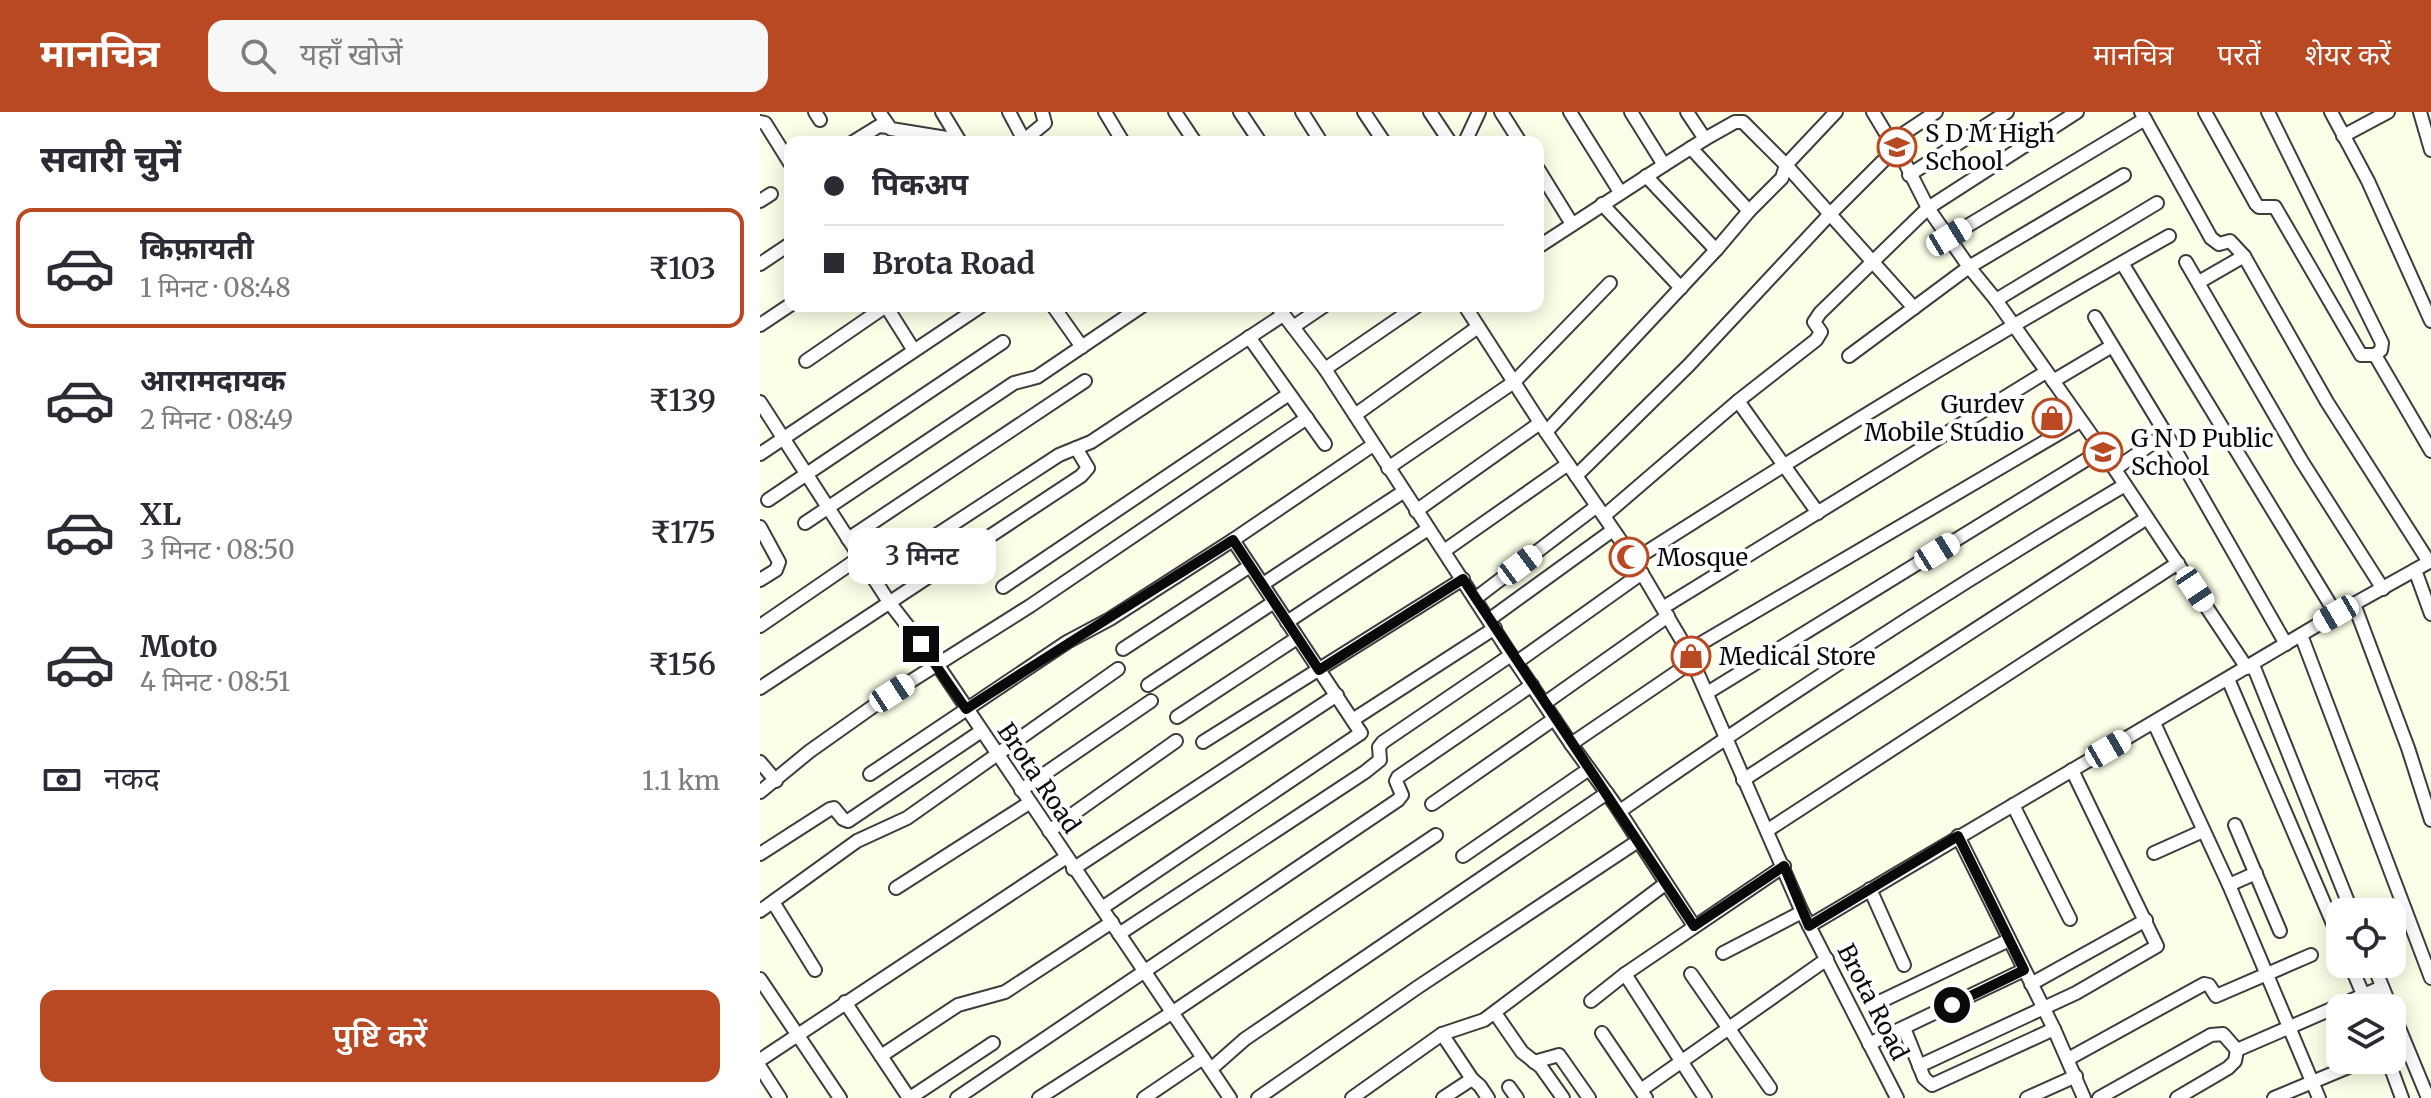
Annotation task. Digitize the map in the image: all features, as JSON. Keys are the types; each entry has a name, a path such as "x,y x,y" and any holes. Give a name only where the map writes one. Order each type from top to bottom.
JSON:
{"street":[{"path":"879,112 888,127"},
{"path":"942,112 960,136"},
{"path":"1009,112 1021,136"},
{"path":"1030,136 1045,123 1042,112"},
{"path":"1105,112 1119,136"},
{"path":"1175,112 1191,136"},
{"path":"1240,112 1256,136"},
{"path":"1302,112 1317,136"},
{"path":"1364,112 1380,136"},
{"path":"1430,112 1446,136"},
{"path":"1468,136 1479,112"},
{"path":"1501,112 1516,136"},
{"path":"1570,112 1620,192"},
{"path":"1631,112 1664,165"},
{"path":"1416,511 1543,428 1681,288 1782,178 1786,165 1836,112"},
{"path":"1874,112 1928,208 2050,376 2250,666 2346,898"},
{"path":"1576,476 1689,365 1894,145 1936,112"},
{"path":"1909,175 2007,112"},
{"path":"1476,598 1601,511 1816,340 1821,332 1815,319 1928,208 2077,112"},
{"path":"2205,112 2256,204 2259,207 2275,207 2361,355 2375,355"},
{"path":"2268,112 2378,334 2382,346 2375,355"},
{"path":"2331,112 2368,181 2431,321"},
{"path":"2343,136 2388,112"},
{"path":"2420,112 2431,150"},
{"path":"1692,114 1703,140"},
{"path":"1809,926 2430,561 2327,402 2244,256 2230,241 2219,244 2211,238 2143,116 1949,237"},
{"path":"760,122 765,123 784,153"},
{"path":"1544,243 1703,140 1735,122 1743,122 1786,165 1914,308"},
{"path":"863,136 879,126 925,136"},
{"path":"1691,148 1749,211"},
{"path":"1849,356 1969,267 2124,175"},
{"path":"1646,176 1716,250"},
{"path":"1544,179 1572,224"},
{"path":"1996,300 2157,203"},
{"path":"1602,204 1681,288"},
{"path":"1634,560 1784,464 2014,325 2169,236"},
{"path":"760,264 784,248"},
{"path":"2199,282 2244,256"},
{"path":"2186,262 2301,460 2383,589"},
{"path":"2122,263 2336,614"},
{"path":"1388,468 1514,382 1610,283"},
{"path":"760,325 784,309"},
{"path":"806,361 877,312"},
{"path":"890,312 913,349"},
{"path":"760,454 913,349 960,312"},
{"path":"1057,312 1082,347"},
{"path":"805,523 1014,383 1037,377 1133,312"},
{"path":"872,577 1059,455 1091,442 1249,337 1278,312"},
{"path":"1282,312 1325,369 1403,492 1571,744 1620,811 1694,926"},
{"path":"1293,327 1315,312"},
{"path":"1325,369 1408,312"},
{"name":"Brota Road","path":"1469,312 1543,428 1634,560 1690,656 1802,912 1897,1098"},
{"path":"2095,317 2286,644"},
{"path":"1355,415 1478,327"},
{"path":"1249,337 1325,444"},
{"path":"768,500 1003,342"},
{"path":"1545,703 1666,612 1818,513 2050,376 2112,346"},
{"path":"2375,355 2431,451"},
{"path":"848,539 1085,381"},
{"path":"1003,587 1289,394"},
{"path":"1738,401 1818,513"},
{"name":"Brota Road","path":"760,402 859,558 937,664 1065,858 1112,922 1230,1098"},
{"path":"760,792 810,751 937,664 1056,589 1307,418"},
{"path":"1571,744 1690,656 2080,421"},
{"path":"2115,469 2166,434"},
{"path":"870,774 1067,642 1110,619 1233,540 1373,445"},
{"path":"760,688 1081,476 1088,468 1076,448"},
{"path":"1707,693 2102,450"},
{"path":"1444,551 1568,464"},
{"path":"1620,811 1725,738 2019,548 2125,485"},
{"path":"1263,584 1403,492"},
{"path":"1743,780 2147,518"},
{"path":"760,527 779,562 776,570 760,580"},
{"path":"1287,622 1428,529"},
{"path":"1354,719 1492,623 1613,530"},
{"path":"1102,908 1360,734 1361,729 1233,540"},
{"path":"760,626 859,558"},
{"path":"1768,830 2178,563"},
{"path":"1123,649 1250,566"},
{"path":"2415,570 2431,614"},
{"path":"1119,934 1365,772 1380,760 1379,747 1383,742 1642,573"},
{"path":"1203,742 1463,579"},
{"path":"1148,685 1274,602"},
{"path":"2354,604 2408,748 2431,820"},
{"path":"2301,635 2431,978"},
{"path":"1177,717 1297,638"},
{"path":"760,911 857,841 907,818 1118,669"},
{"path":"2228,679 2326,907"},
{"path":"958,1098 1398,800 1402,795 1396,781 1398,777 1532,685"},
{"path":"1073,869 1337,695"},
{"path":"1021,790 1151,701"},
{"path":"1432,804 1554,719"},
{"path":"2154,723 2229,885 2319,1098"},
{"path":"760,854 830,809 834,808 848,821 980,732"},
{"path":"1049,831 1176,741"},
{"path":"760,762 776,781"},
{"path":"1463,856 1589,769"},
{"path":"1919,1066 2044,1009 2156,947 2157,942 2072,770"},
{"path":"1211,1069 1245,1039 1607,793"},
{"path":"896,888 1029,803"},
{"path":"2013,805 2070,919"},
{"path":"2235,825 2280,931"},
{"path":"2154,853 2203,831"},
{"path":"1039,1098 1436,835"},
{"path":"1958,836 2054,1029 2084,1098"},
{"path":"1258,1098 1638,841"},
{"path":"760,1060 1065,858"},
{"path":"1591,1001 1625,974 1784,866"},
{"path":"2229,885 2256,873"},
{"path":"1352,1098 1442,1034 1484,1020 1495,1013 1665,884"},
{"path":"1870,889 1904,965"},
{"path":"773,902 815,970"},
{"path":"1723,953 1802,912"},
{"path":"2031,984 2146,920"},
{"path":"881,1056 958,1005 1005,992 1112,922"},
{"path":"1873,1005 2009,940"},
{"path":"2068,1059 2204,984 2209,985 2216,996 2311,955"},
{"path":"1602,1033 1644,1094 1682,1062 1827,959"},
{"path":"1869,1044 2024,970"},
{"path":"1625,974 1705,1098"},
{"path":"1691,974 1770,1088"},
{"path":"2378,978 2385,994"},
{"path":"760,979 840,1098"},
{"path":"2366,994 2382,987"},
{"path":"845,1002 909,1098 993,1043"},
{"path":"2237,1050 2326,1012"},
{"path":"1495,1013 1522,1052 1541,1067 1563,1098"},
{"path":"1904,1028 1919,1066 1932,1085 2054,1029"},
{"path":"1442,1034 1488,1098"},
{"path":"2099,1098 2211,1035 2223,1034 2237,1050"},
{"path":"2406,1045 2427,1095 2412,1098"},
{"path":"2177,1098 2228,1068 2235,1061 2237,1050"},
{"path":"1534,1062 1559,1055 1589,1098"},
{"path":"1144,1098 1203,1058"},
{"path":"760,1067 780,1098"},
{"path":"2274,1098 2330,1074"},
{"path":"2393,1074 2402,1098"},
{"path":"2027,1098 2076,1076"},
{"path":"1443,1098 1472,1079"}],"place":[{"name":"S D M High School","path":"1897,147"},
{"name":"Gurdev Mobile Studio","path":"2052,418"},
{"name":"G N D Public School","path":"2103,452"},
{"name":"Mosque","path":"1629,557"},
{"name":"Medical Store","path":"1691,656"}],"route":[{"path":"921,644 966,709 1067,642 1110,619 1233,540 1319,670 1463,579 1694,926 1784,866 1809,926 1958,836 2024,970 1952,1005"}]}
